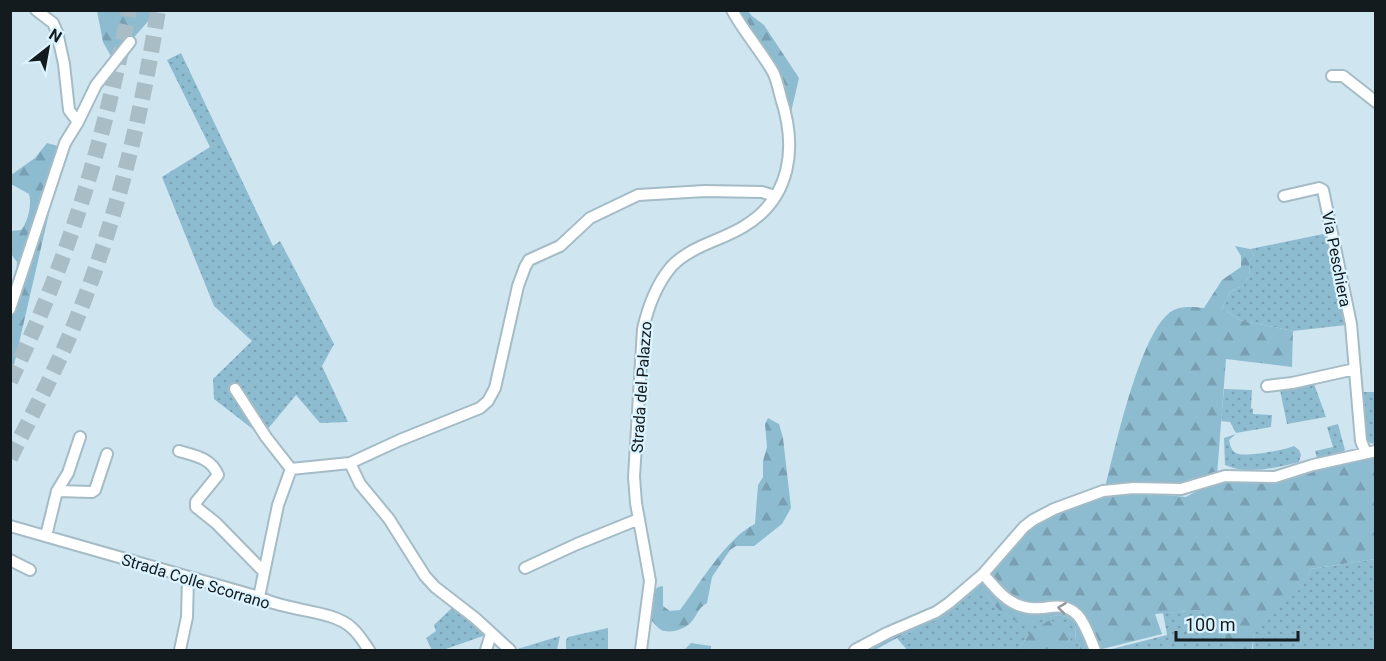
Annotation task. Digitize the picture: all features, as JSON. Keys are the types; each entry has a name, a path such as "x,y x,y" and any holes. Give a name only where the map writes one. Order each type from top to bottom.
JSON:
{"street":[{"path":"36,10 53,23 57,32 69,110 78,122"},
{"name":"Strada del Palazzo","path":"641,651 650,581 634,477 643,329 648,308 657,288 672,266 693,251 745,226 766,209 787,172 789,121 773,73 732,10"},
{"path":"10,309 65,143 96,85 130,42"},
{"path":"1332,76 1343,76 1376,102"},
{"name":"Via Peschiera","path":"1284,196 1319,188 1323,190 1351,324 1361,441 1371,452"},
{"path":"291,469 350,463 480,408 488,401 495,388 518,286 529,260 560,246 590,218 638,195 705,191 762,192 775,196"},
{"path":"1267,386 1355,369"},
{"path":"235,389 266,437 291,469"},
{"path":"46,536 57,491 68,473 80,437"},
{"path":"179,451 203,458 214,467 218,475 196,502 196,507 216,523 263,571"},
{"path":"855,651 887,633 936,612 965,591 983,574 1033,520 1054,508 1103,491 1134,488 1181,489 1225,476 1275,477 1312,465 1371,452"},
{"path":"57,491 92,492 95,490 107,454"},
{"path":"350,463 360,484 389,519 425,576 510,651"},
{"path":"259,597 278,505 291,469"},
{"path":"525,568 639,519"},
{"name":"Strada Colle Scorrano","path":"10,526 259,597 278,605 329,616 346,622 358,634 369,651"},
{"path":"10,560 30,570"},
{"path":"983,574 1003,596 1017,605 1040,609 1069,607 1076,612 1087,630 1095,651"},
{"path":"180,651 188,617 188,577"},
{"path":"486,651 491,634"}],"green space":[{"path":"97,11 157,11 116,58 112,58 103,42"},
{"path":"732,11 748,11 764,25 799,78 789,121 773,73"},
{"path":"181,53 273,246 280,241 334,344 322,366 348,422 320,423 296,395 262,436 214,399 213,379 252,341 214,306 162,177 210,147 167,60"},
{"path":"47,143 64,148 14,365 11,364 10,293 16,276 17,262 11,254 10,231 21,230 27,218 30,203 29,194 11,184 11,175 35,158"},
{"path":"1328,233 1346,325 1293,331 1240,320 1222,308 1230,292 1243,285 1249,276 1250,261 1254,255 1250,249"},
{"path":"1235,246 1250,249 1254,255 1250,261 1249,276 1243,285 1230,292 1222,308 1240,320 1293,331 1292,367 1226,359 1217,475 1175,487 1105,488 1131,389 1152,337 1164,318 1176,309 1204,308 1222,280 1241,267 1241,256"},
{"path":"1313,381 1326,417 1287,424 1280,390"},
{"path":"1224,389 1252,390 1253,414 1272,415 1271,427 1236,433 1230,422 1221,421"},
{"path":"1361,392 1375,392 1375,444 1366,440"},
{"path":"768,418 779,424 783,438 791,508 782,524 754,546 736,546 730,550 712,577 707,603 689,624 674,631 661,630 651,620 654,591 663,586 663,606 670,611 680,610 724,550 734,539 755,524 758,485 763,477 763,461 767,447 765,424"},
{"path":"1338,424 1345,450 1340,454 1317,458 1315,451 1333,447 1327,427"},
{"path":"1236,434 1229,440 1236,453 1255,454 1294,446 1301,455 1299,462 1252,470 1225,465 1224,438"},
{"path":"1375,455 1375,559 1311,569 1295,594 1255,624 1252,650 1236,650 1201,610 1155,614 1162,634 1098,650 1080,650 1076,642 1075,621 1062,616 1029,622 1014,620 995,606 982,587 927,625 875,650 860,650 980,584 988,583 983,574 1035,522 1103,494 1134,492 1186,497 1223,480 1282,481 1296,475"},
{"path":"1375,559 1375,650 1253,650 1254,624 1294,594 1311,569"},
{"path":"982,586 993,604 1026,620 1034,621 1064,616 1075,621 1076,642 1080,650 1068,650 1065,645 1071,638 1068,622 1029,634 1018,650 907,650 897,638 941,616"},
{"path":"455,605 486,635 443,650 432,650 426,638 436,631 434,625"},
{"path":"1201,610 1236,650 1108,650 1167,635 1163,613"},
{"path":"1048,621 1069,622 1071,638 1065,645 1068,650 1018,650 1029,634"},
{"path":"608,628 608,650 566,650 568,637"},
{"path":"560,636 557,650 514,650"},
{"path":"691,643 711,646 711,650 684,650"}],"tunnel":[{"path":"10,381 50,291 82,200 108,106 129,10"},
{"path":"10,458 63,351 100,256 134,134 158,10"}]}
